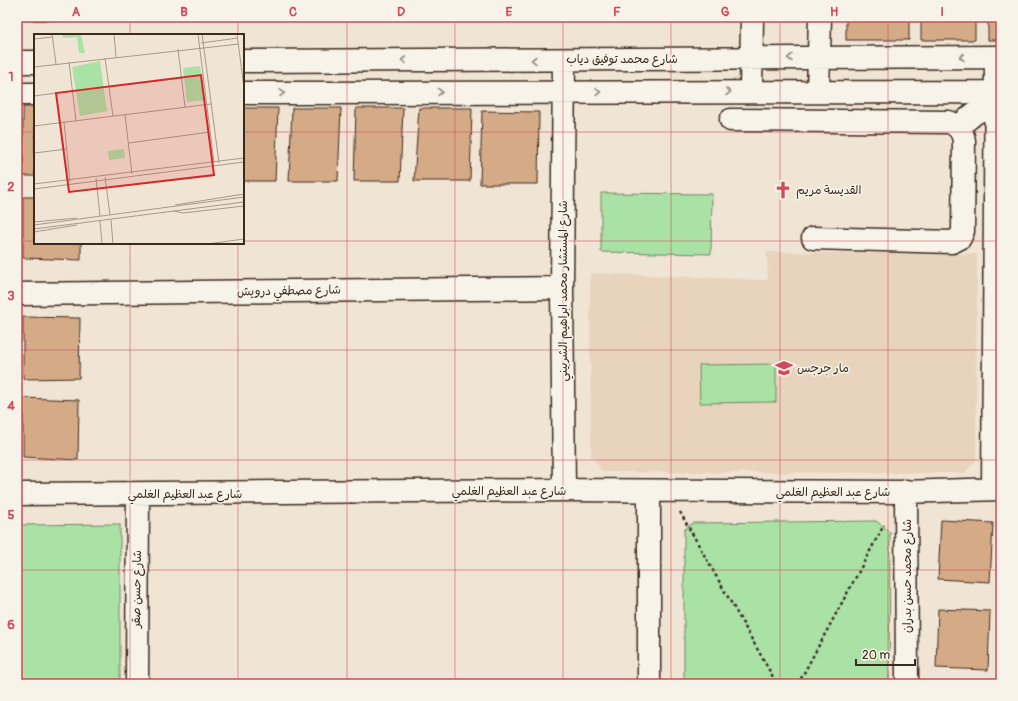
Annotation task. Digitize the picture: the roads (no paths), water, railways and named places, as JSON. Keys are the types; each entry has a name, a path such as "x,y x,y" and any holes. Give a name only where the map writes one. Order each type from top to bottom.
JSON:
{"street":[{"path":"751,92 752,17"},
{"path":"818,92 820,17"},
{"path":"997,489 999,57"},
{"name":"شارع محمد توفيق دياب","path":"244,61 999,57"},
{"name":"شارع المستشار محمد ابراهيم الشربيني","path":"564,60 562,288 564,490"},
{"path":"17,62 34,62"},
{"path":"244,93 818,92 998,96"},
{"path":"17,94 34,94"},
{"path":"958,127 998,96"},
{"path":"731,120 949,122 958,127 964,141 964,231 960,238 952,242 813,238"},
{"name":"شارع مصطفي درويش","path":"17,294 562,288"},
{"name":"شارع عبد العظيم الغلمي","path":"17,494 564,490 659,492 906,491 997,489"},
{"name":"شارع محمد حسن بدران","path":"906,491 907,684"},
{"path":"649,684 659,492"},
{"name":"شارع حسن صقر","path":"136,684 138,494"}],"place":[{"name":"القديسة مريم","path":"783,190"},
{"name":"مار جرجس","path":"784,368"}]}
